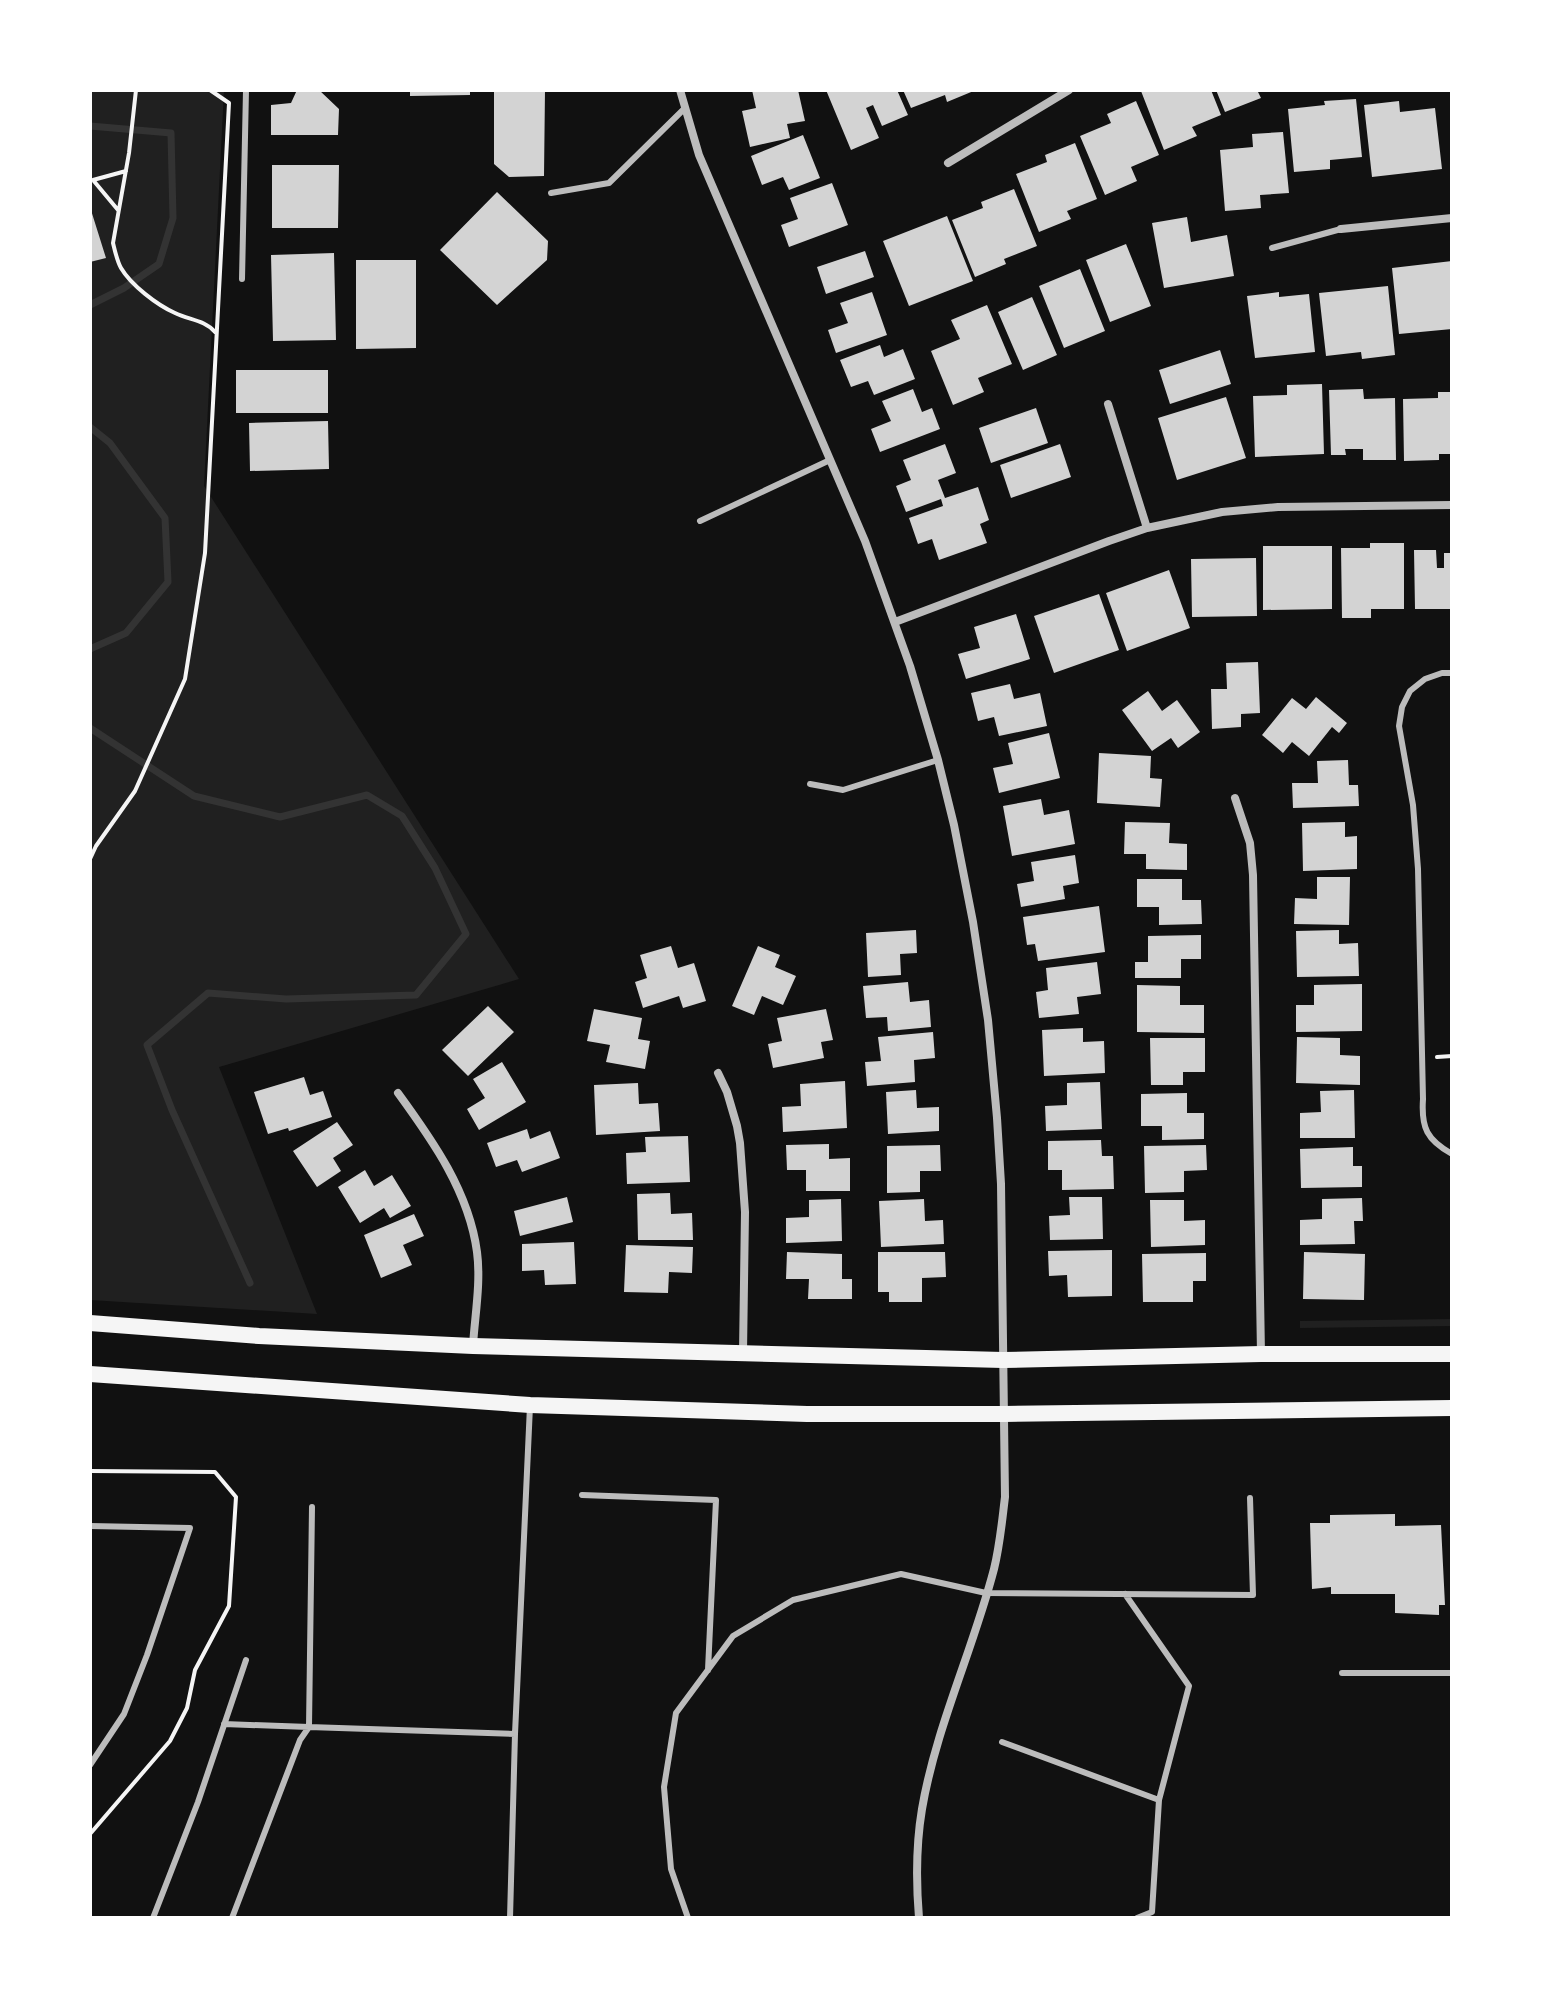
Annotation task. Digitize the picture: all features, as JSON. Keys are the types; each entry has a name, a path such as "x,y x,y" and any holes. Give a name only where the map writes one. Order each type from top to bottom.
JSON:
{"main road":[{"path":"90,1323 259,1336 473,1346 1003,1360 1261,1354 1452,1354"},
{"path":"90,1374 530,1405 807,1414 1452,1408"}],"street":[{"path":"680,90 705,168 865,541 910,666 954,825 988,1020 1001,1184 1004,1509 999,1546 932,1765 922,1808 917,1852 919,1918"},
{"path":"948,163 1069,90"},
{"path":"1341,229 1452,218"},
{"path":"1108,404 1147,528"},
{"path":"895,622 1147,528 1222,512 1278,507 1452,505"},
{"path":"1235,798 1250,843 1253,875 1261,1354"},
{"path":"718,1073 730,1103 740,1143 745,1212 743,1354"},
{"path":"398,1093 457,1184 470,1218 478,1271 473,1346"}],"lane":[{"path":"242,279 246,90"},
{"path":"551,193 609,183 684,109"},
{"path":"1272,248 1341,229"},
{"path":"700,521 830,460"},
{"path":"1452,673 1425,679 1410,691 1402,707 1399,726 1413,805 1418,869 1422,1117 1426,1133 1437,1146 1452,1154"},
{"path":"810,784 843,790 938,760"},
{"path":"510,1918 530,1405"},
{"path":"582,1495 716,1500 708,1670"},
{"path":"688,1918 671,1869 664,1787 676,1713 733,1636 793,1600 901,1574 986,1593 1253,1595 1250,1498"},
{"path":"232,1918 300,1740 309,1727 312,1507"},
{"path":"90,1526 190,1528 124,1714 90,1765"},
{"path":"1125,1594 1189,1686 1159,1800 1152,1912 1137,1918"},
{"path":"153,1918 198,1802 246,1660"},
{"path":"1342,1673 1452,1673"},
{"path":"224,1724 515,1734"},
{"path":"1002,1742 1159,1800"}],"path":[{"path":"136,90 113,243 121,268 161,305 210,326 216,333"},
{"path":"90,859 135,791 185,679 205,553 229,103 210,90"},
{"path":"118,210 91,180 126,171"},
{"path":"90,1471 215,1472 236,1497 229,1606 195,1670 187,1708 170,1741 90,1834"}],"shaded area":[{"path":"90,90 224,90 204,486 519,979 219,1067 317,1314 90,1300"},
{"path":"1452,1319 1452,1326 1300,1328 1300,1321"}],"building":[{"path":"297,90 319,90 339,109 338,135 271,135 271,105 291,103"},
{"path":"410,90 470,90 470,95 410,96"},
{"path":"494,90 545,90 544,176 509,177 494,164"},
{"path":"752,90 798,90 805,121 787,124 790,138 750,147 742,111 756,108"},
{"path":"826,90 897,90 908,115 882,126 873,105 866,108 879,138 851,150"},
{"path":"903,90 976,90 947,102 945,95 911,108"},
{"path":"1143,90 1211,90 1221,115 1192,127 1197,136 1164,150"},
{"path":"1216,90 1257,90 1261,98 1225,112"},
{"path":"1356,99 1362,157 1330,160 1330,169 1294,172 1288,109 1325,105 1324,101"},
{"path":"1136,101 1159,155 1131,167 1137,181 1105,195 1080,136 1111,123 1107,114"},
{"path":"1399,101 1400,112 1435,108 1442,169 1372,177 1364,105"},
{"path":"1283,132 1289,193 1260,195 1261,208 1225,211 1220,150 1253,147 1252,134"},
{"path":"803,135 820,178 789,190 783,177 762,185 751,156"},
{"path":"1075,143 1097,199 1067,211 1071,219 1039,232 1016,174 1047,162 1045,155"},
{"path":"272,165 339,165 338,228 272,228"},
{"path":"832,183 848,225 789,247 781,225 798,219 790,198"},
{"path":"1014,189 1037,246 1004,259 1006,264 975,277 952,220 983,208 981,202"},
{"path":"497,192 548,241 547,260 497,305 440,250"},
{"path":"90,207 106,258 90,262"},
{"path":"947,216 973,281 909,306 883,241"},
{"path":"1187,217 1191,242 1227,235 1234,276 1164,288 1152,223"},
{"path":"1126,244 1151,306 1110,322 1086,260"},
{"path":"865,251 874,277 826,294 817,267"},
{"path":"334,253 336,340 273,341 271,255"},
{"path":"356,260 416,260 416,348 356,349"},
{"path":"1452,261 1452,329 1399,334 1392,268"},
{"path":"1080,269 1105,331 1064,348 1039,286"},
{"path":"1388,286 1395,355 1362,359 1361,352 1326,356 1319,293"},
{"path":"872,292 887,335 836,353 828,330 848,323 840,303"},
{"path":"1279,292 1279,297 1309,294 1315,352 1255,358 1247,296"},
{"path":"1032,297 1057,355 1023,370 998,312"},
{"path":"987,305 1012,364 978,378 984,392 953,405 931,351 960,339 951,320"},
{"path":"880,345 884,357 903,349 915,379 874,395 868,381 851,387 840,360"},
{"path":"1220,350 1231,384 1170,404 1159,370"},
{"path":"236,370 328,370 328,413 236,413"},
{"path":"1322,384 1324,454 1255,457 1253,396 1287,395 1287,385"},
{"path":"913,389 922,412 932,408 940,429 880,452 871,429 891,421 882,401"},
{"path":"1363,389 1364,399 1395,398 1396,460 1363,460 1363,449 1345,449 1346,455 1331,455 1329,390"},
{"path":"1438,392 1452,392 1452,454 1439,454 1439,460 1404,461 1403,399 1438,398"},
{"path":"1226,397 1246,458 1177,480 1158,418"},
{"path":"1036,408 1048,443 991,463 979,428"},
{"path":"328,421 329,469 250,471 249,423"},
{"path":"945,444 956,473 938,480 945,498 978,487 989,520 980,524 987,543 939,560 932,539 918,544 909,518 943,506 941,499 906,512 896,486 911,480 903,460"},
{"path":"1060,444 1071,477 1011,498 1000,465"},
{"path":"1370,543 1404,543 1404,609 1371,609 1371,618 1342,618 1341,548 1370,548"},
{"path":"1263,546 1332,546 1332,609 1263,610"},
{"path":"1414,550 1436,550 1437,568 1444,568 1444,553 1452,553 1452,609 1415,609"},
{"path":"1256,558 1257,616 1192,617 1191,559"},
{"path":"1169,570 1190,628 1127,651 1106,593"},
{"path":"1099,594 1119,650 1054,673 1034,616"},
{"path":"1016,614 1030,659 966,679 958,654 980,648 974,627"},
{"path":"1258,662 1260,713 1241,714 1241,727 1212,729 1211,689 1227,689 1226,663"},
{"path":"1010,684 1014,699 1040,693 1047,726 999,736 994,717 978,721 971,693"},
{"path":"1148,691 1162,711 1177,700 1200,732 1178,748 1171,738 1152,751 1122,710"},
{"path":"1316,697 1347,723 1339,733 1332,727 1309,756 1292,742 1283,753 1262,735 1292,698 1306,709"},
{"path":"1049,733 1060,778 999,793 993,768 1013,764 1008,743"},
{"path":"1099,753 1151,756 1150,778 1162,779 1160,807 1097,803"},
{"path":"1348,760 1349,785 1358,785 1359,806 1293,808 1292,783 1318,783 1317,761"},
{"path":"1041,799 1044,815 1069,810 1075,844 1012,856 1003,806"},
{"path":"1125,822 1170,823 1169,843 1187,844 1187,870 1146,869 1146,854 1124,854"},
{"path":"1345,822 1345,837 1357,836 1357,869 1303,871 1302,823"},
{"path":"1075,855 1079,883 1063,886 1065,899 1021,907 1017,884 1034,881 1031,862"},
{"path":"1317,877 1350,877 1349,925 1294,924 1295,898 1317,899"},
{"path":"1137,879 1182,879 1182,900 1201,900 1202,924 1159,925 1159,907 1137,907"},
{"path":"1099,906 1105,952 1038,961 1035,944 1027,945 1023,917"},
{"path":"916,930 917,953 900,954 901,975 868,977 866,933"},
{"path":"1339,930 1339,944 1358,943 1359,976 1297,977 1296,931"},
{"path":"1201,935 1201,959 1181,959 1181,978 1135,978 1135,962 1148,962 1148,936"},
{"path":"671,946 678,968 694,963 706,1001 683,1008 679,996 643,1008 635,982 647,978 640,955"},
{"path":"758,946 780,955 775,967 796,976 783,1005 762,996 754,1015 732,1006"},
{"path":"1097,962 1101,994 1077,997 1079,1014 1039,1018 1036,992 1048,990 1046,968"},
{"path":"908,982 910,1002 929,1000 931,1027 888,1031 887,1017 866,1018 863,986"},
{"path":"1362,984 1362,1031 1296,1032 1296,1005 1314,1005 1314,985"},
{"path":"1137,985 1180,986 1180,1005 1204,1005 1204,1033 1137,1032"},
{"path":"488,1006 514,1032 468,1076 442,1050"},
{"path":"594,1009 642,1018 638,1039 650,1041 645,1069 606,1062 610,1045 587,1041"},
{"path":"826,1009 833,1040 821,1042 824,1058 773,1068 768,1044 782,1041 777,1018"},
{"path":"1083,1028 1083,1042 1104,1041 1105,1073 1044,1076 1042,1030"},
{"path":"933,1032 935,1058 914,1060 915,1082 867,1086 865,1062 881,1061 878,1037"},
{"path":"1297,1037 1340,1038 1340,1055 1360,1056 1360,1085 1296,1083"},
{"path":"1150,1038 1205,1038 1205,1072 1183,1072 1183,1085 1151,1085"},
{"path":"502,1062 526,1102 479,1130 467,1109 485,1098 473,1079"},
{"path":"304,1077 310,1095 323,1091 332,1117 289,1131 288,1128 268,1134 254,1092"},
{"path":"845,1081 847,1128 783,1132 782,1107 801,1106 800,1084"},
{"path":"1100,1082 1102,1129 1046,1131 1045,1106 1067,1105 1067,1083"},
{"path":"638,1083 639,1104 658,1103 660,1131 596,1135 594,1085"},
{"path":"916,1090 917,1108 939,1107 939,1131 888,1134 886,1092"},
{"path":"1354,1090 1355,1138 1300,1138 1300,1113 1321,1112 1320,1091"},
{"path":"1187,1093 1187,1113 1204,1113 1204,1139 1162,1140 1162,1126 1141,1126 1141,1094"},
{"path":"337,1122 353,1145 333,1158 341,1171 317,1187 293,1151"},
{"path":"527,1129 530,1139 550,1131 560,1158 522,1172 517,1160 496,1167 487,1143"},
{"path":"688,1136 690,1182 627,1184 626,1153 646,1152 645,1137"},
{"path":"1101,1140 1102,1156 1113,1156 1114,1189 1062,1190 1062,1170 1048,1170 1048,1141"},
{"path":"829,1144 829,1159 850,1158 850,1191 806,1191 806,1170 787,1170 786,1145"},
{"path":"940,1145 941,1171 920,1171 920,1192 887,1193 887,1146"},
{"path":"1206,1145 1207,1170 1184,1171 1184,1192 1145,1193 1144,1146"},
{"path":"1353,1147 1353,1166 1362,1166 1362,1187 1301,1188 1300,1149"},
{"path":"365,1170 374,1186 392,1175 411,1206 390,1218 384,1208 360,1223 338,1187"},
{"path":"670,1193 671,1214 692,1213 693,1240 638,1240 637,1194"},
{"path":"567,1197 573,1222 520,1236 514,1211"},
{"path":"1069,1197 1102,1197 1103,1239 1050,1240 1049,1216 1070,1215"},
{"path":"1362,1198 1363,1221 1354,1221 1355,1244 1300,1245 1300,1220 1322,1219 1322,1199"},
{"path":"841,1199 842,1241 786,1243 786,1218 809,1217 809,1200"},
{"path":"924,1199 925,1221 943,1220 944,1244 881,1247 879,1201"},
{"path":"1150,1200 1184,1200 1184,1221 1205,1220 1205,1245 1151,1247"},
{"path":"414,1214 424,1236 403,1245 412,1265 381,1278 364,1235"},
{"path":"574,1242 576,1284 545,1285 544,1270 522,1271 522,1244"},
{"path":"626,1245 693,1247 692,1273 669,1272 668,1293 624,1292"},
{"path":"1112,1250 1112,1296 1068,1297 1067,1275 1049,1276 1048,1251"},
{"path":"787,1252 842,1254 842,1279 852,1279 852,1299 808,1299 809,1279 786,1279"},
{"path":"878,1252 945,1252 946,1277 922,1278 922,1302 889,1302 889,1292 878,1292"},
{"path":"1304,1252 1365,1254 1364,1300 1303,1299"},
{"path":"1206,1253 1206,1281 1193,1281 1193,1302 1143,1302 1142,1254"},
{"path":"1395,1514 1395,1526 1441,1525 1445,1605 1439,1605 1439,1615 1395,1613 1395,1594 1331,1594 1331,1587 1312,1589 1310,1523 1330,1523 1330,1515"}],"waterway":[{"path":"90,126 171,133 173,218 159,264 124,288 90,305"},
{"path":"90,427 110,443 165,518 168,582 126,633 90,649"},
{"path":"90,728 194,796 280,817 367,795 402,816 435,868 466,934 416,995 286,999 208,993 147,1045 172,1110 250,1283"}]}
